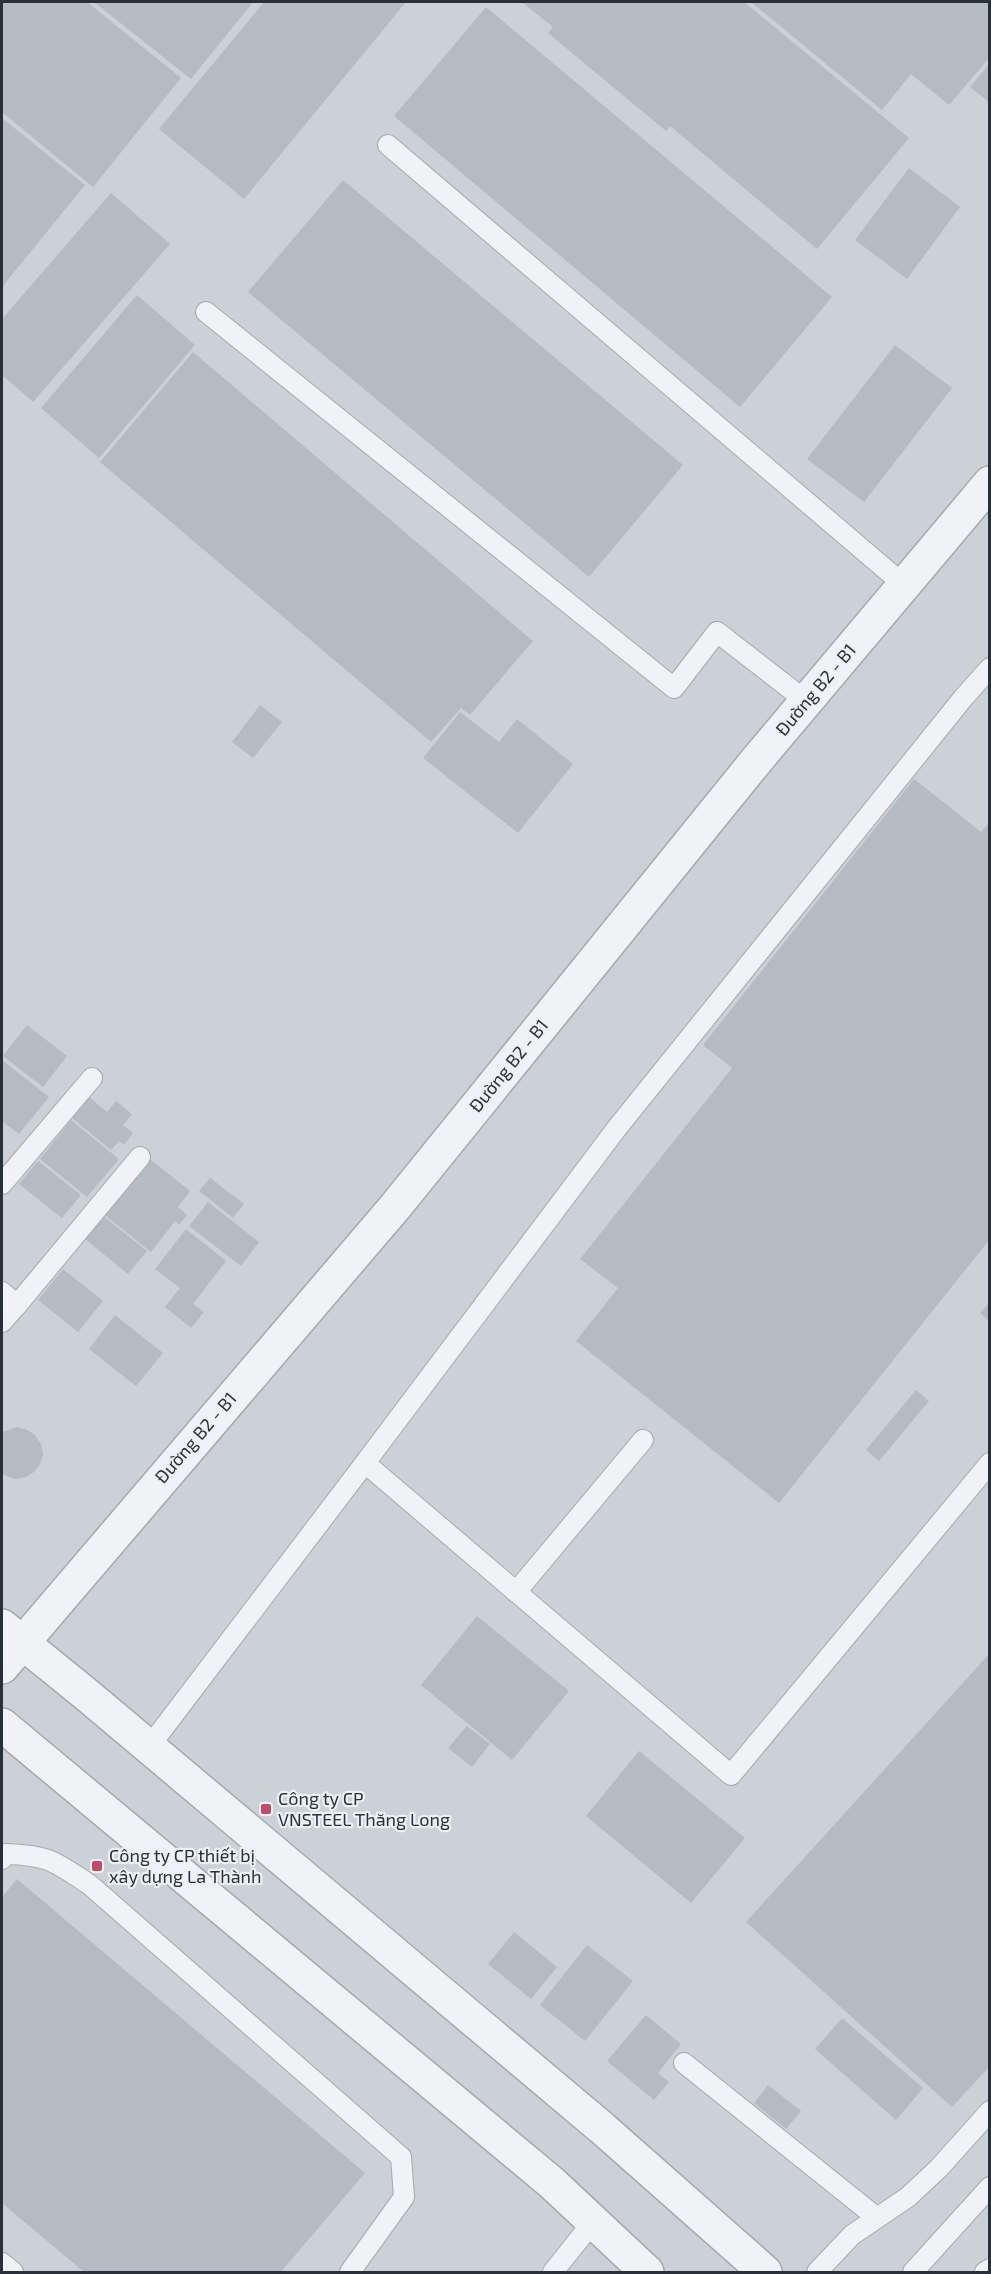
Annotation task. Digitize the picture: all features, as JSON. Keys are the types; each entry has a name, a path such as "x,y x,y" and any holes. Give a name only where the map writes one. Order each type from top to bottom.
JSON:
{"street":[{"name":"Đường B2 - B1","path":"8,1645 395,1207 806,701 990,483"},
{"path":"8,1645 149,1747 602,2128 765,2272"},
{"path":"2,1725 552,2183 592,2223 647,2272"}],"lane":[{"path":"388,145 904,585"},
{"path":"206,312 674,688 717,632 806,701"},
{"path":"149,1747 366,1463 617,1128 963,697 990,668"},
{"path":"2,1184 92,1078"},
{"path":"2,1322 140,1157"},
{"path":"2,1292 17,1305"},
{"path":"516,1592 643,1440"},
{"path":"366,1463 731,1775 990,1463"},
{"path":"2,1859 6,1854 32,1854 53,1860 90,1886 401,2157 404,2197 350,2272"},
{"path":"684,2063 876,2217"},
{"path":"817,2272 852,2235 908,2197 939,2168 990,2111"},
{"path":"913,2272 990,2187"},
{"path":"554,2272 592,2223"},
{"path":"2,2263 13,2272"},
{"path":"985,2272 990,2269"}],"shaded area":[{"path":"2,2 989,2 989,2272 2,2272"}],"building":[{"path":"2,2 87,2 181,78 93,187 2,112"},
{"path":"94,2 253,2 191,79"},
{"path":"264,2 406,2 244,199 159,129"},
{"path":"522,2 744,2 909,138 817,249 670,126 666,131 548,33 553,27"},
{"path":"751,2 990,2 990,57 949,105 911,74 882,110"},
{"path":"486,7 832,297 740,407 394,116"},
{"path":"990,63 990,103 970,87"},
{"path":"2,118 85,185 2,287"},
{"path":"909,168 960,207 907,279 855,240"},
{"path":"343,180 683,465 589,577 248,292"},
{"path":"111,193 170,244 33,402 2,375 2,319"},
{"path":"137,295 195,345 99,458 41,408"},
{"path":"895,345 952,388 864,502 807,459"},
{"path":"193,352 533,641 470,715 461,708 431,742 100,462"},
{"path":"260,705 282,722 253,758 232,742"},
{"path":"460,712 499,742 517,719 573,764 518,833 423,758"},
{"path":"914,779 981,832 990,822 990,1239 779,1503 576,1341 618,1288 580,1259 732,1068 703,1045"},
{"path":"27,1025 67,1056 43,1087 3,1056"},
{"path":"2,1060 49,1097 19,1134 2,1121"},
{"path":"89,1097 107,1112 116,1101 132,1114 123,1125 133,1133 124,1145 119,1141 111,1150 72,1118"},
{"path":"71,1120 119,1159 87,1197 40,1159"},
{"path":"150,1159 190,1191 178,1207 187,1215 179,1225 175,1221 151,1252 105,1215"},
{"path":"38,1161 81,1195 62,1218 19,1184"},
{"path":"210,1178 244,1204 233,1218 199,1191"},
{"path":"208,1202 259,1242 241,1266 189,1226"},
{"path":"103,1216 147,1251 128,1274 85,1239"},
{"path":"186,1229 226,1261 193,1304 204,1312 191,1328 165,1307 180,1288 155,1269"},
{"path":"63,1269 103,1301 78,1332 38,1300"},
{"path":"990,1302 990,1322 980,1313"},
{"path":"115,1315 163,1353 136,1386 89,1349"},
{"path":"916,1390 929,1401 879,1461 866,1450"},
{"path":"17,1427 35,1435 41,1444 43,1454 34,1472 26,1477 15,1479 2,1474 2,1432"},
{"path":"477,1616 569,1691 512,1760 421,1685"},
{"path":"990,1653 990,2066 952,2107 746,1922"},
{"path":"467,1726 490,1744 472,1767 448,1748"},
{"path":"639,1751 745,1838 691,1903 586,1816"},
{"path":"17,1879 365,2173 281,2272 84,2272 2,2203 2,1897"},
{"path":"514,1932 557,1967 531,1999 488,1964"},
{"path":"587,1945 633,1981 585,2041 540,2005"},
{"path":"646,2015 681,2044 658,2073 669,2082 654,2100 607,2061"},
{"path":"842,2018 923,2088 896,2120 815,2049"},
{"path":"768,2085 801,2111 786,2129 754,2103"}],"place":[{"name":"Công ty CP VNSTEEL Thăng Long","path":"266,1809"},
{"name":"Công ty CP thiết bị xây dựng La Thành","path":"97,1866"}]}
